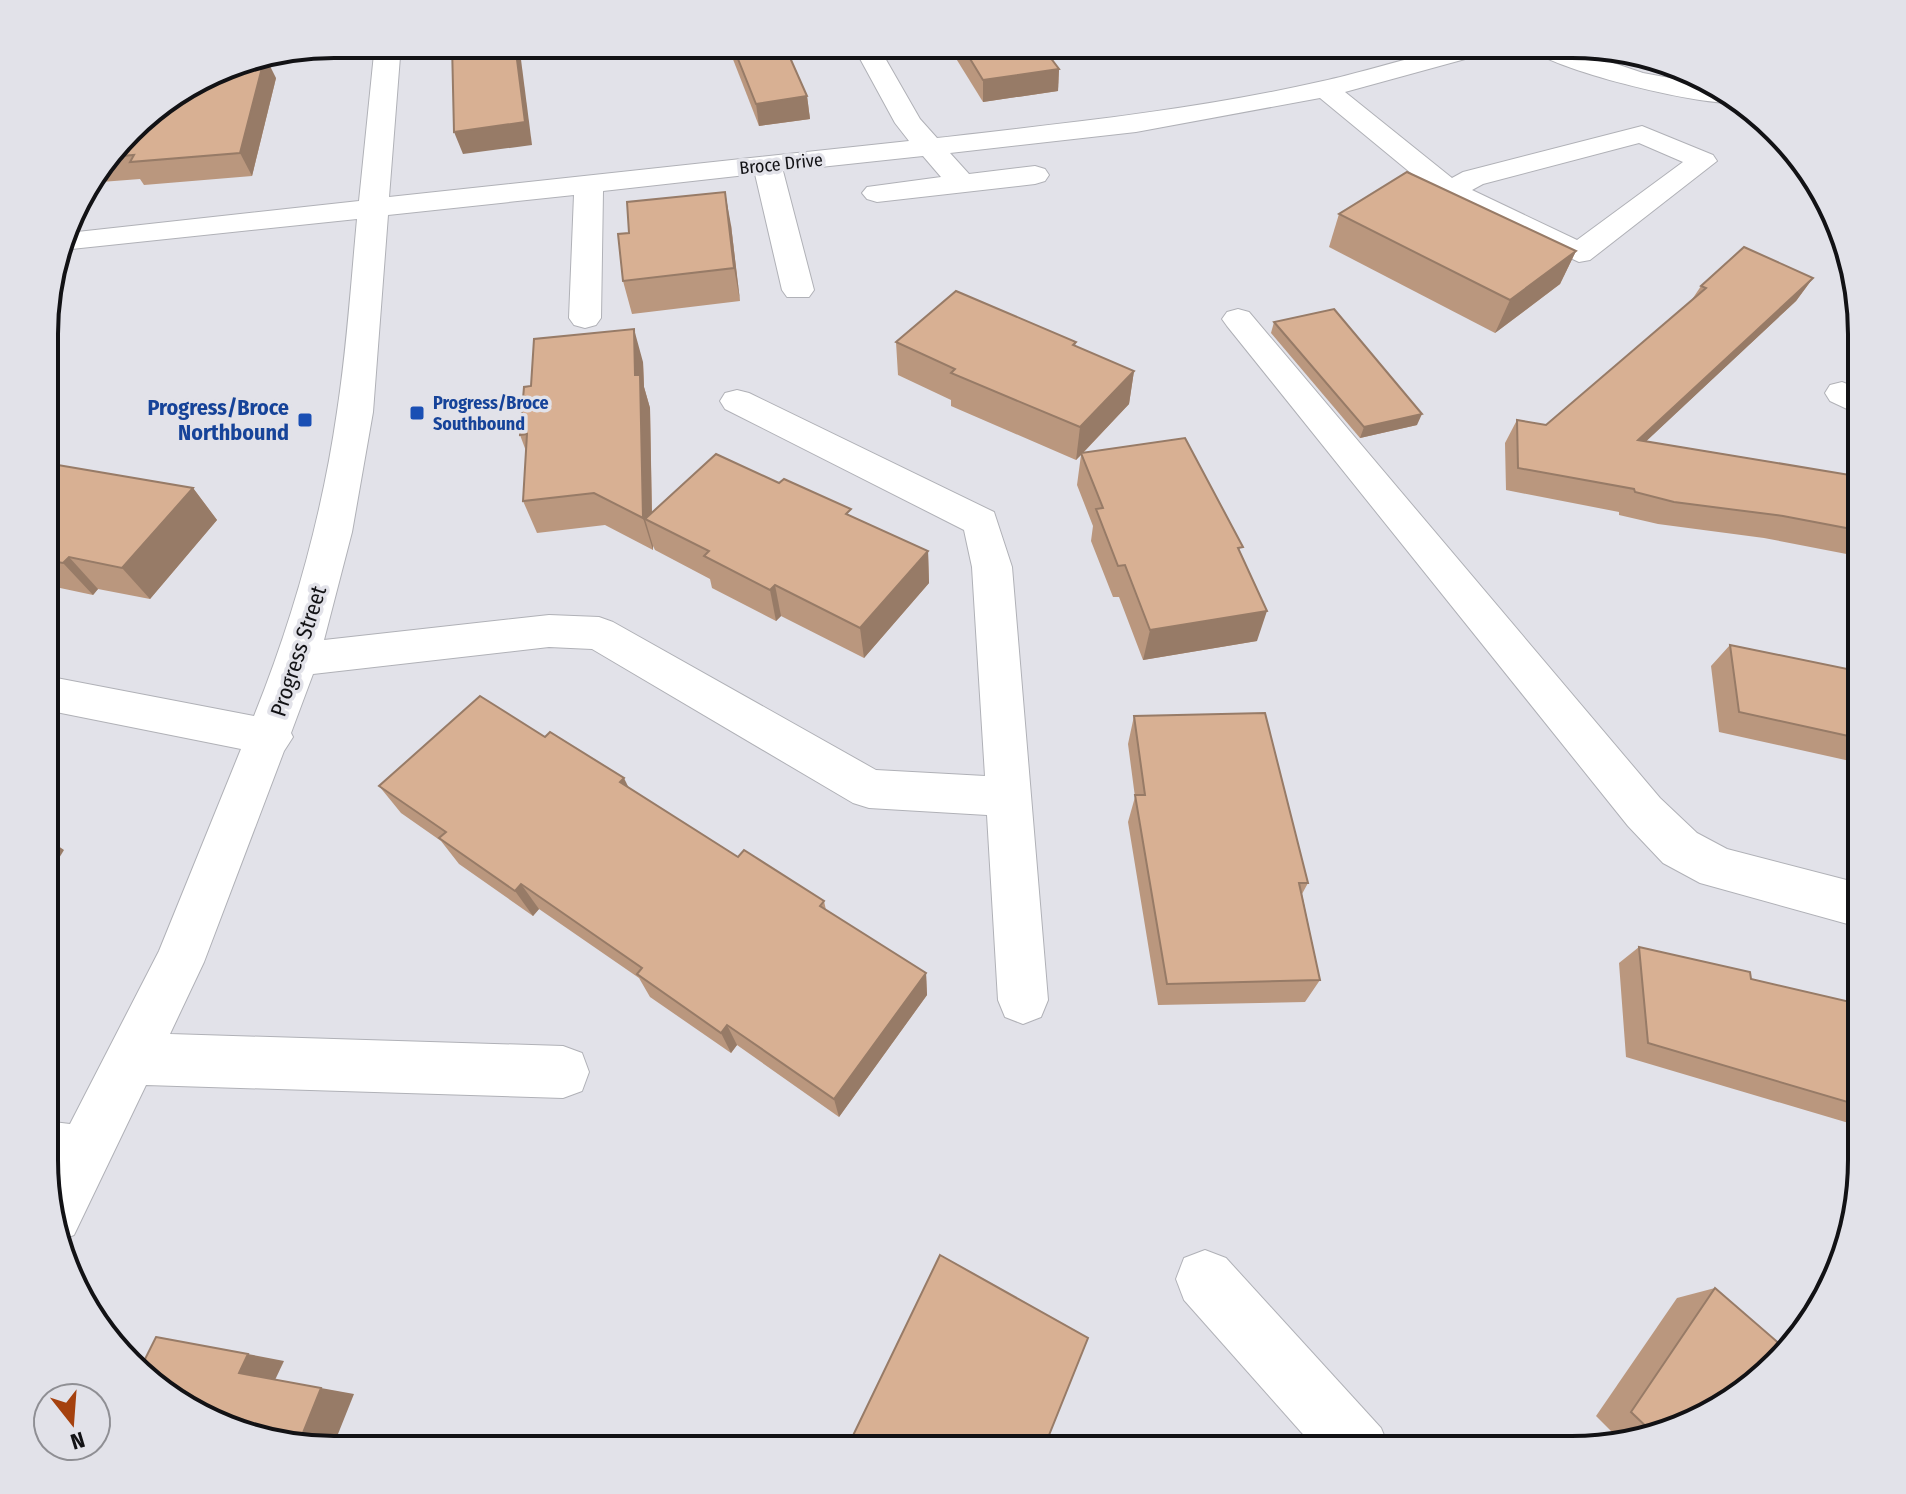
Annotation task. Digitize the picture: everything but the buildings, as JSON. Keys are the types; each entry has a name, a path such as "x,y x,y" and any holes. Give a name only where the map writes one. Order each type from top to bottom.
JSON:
{"street":[{"name":"Progress Street","path":"59,1186 66,1150 133,1059 179,962 271,737 298,659 333,532 351,438 387,58"},
{"path":"872,58 909,123 962,184"},
{"name":"Broce Drive","path":"74,241 1188,116 1325,89 1437,59"},
{"path":"1574,59 1706,93"},
{"path":"1325,89 1450,191 1579,253 1703,161 1642,134 1473,178 1450,191"},
{"path":"767,165 798,290"},
{"path":"877,193 1035,175"},
{"path":"585,318 589,185"},
{"path":"1238,319 1644,812 1680,848 1717,868 1847,902"},
{"path":"737,401 981,522 992,567 1023,1000"},
{"path":"298,659 549,631 599,633 869,789 1009,797"},
{"path":"58,695 271,737"},
{"path":"133,1059 563,1072"},
{"path":"1205,1279 1346,1436"}],"place":[{"name":"Progress/Broce Southbound","path":"417,413"},
{"name":"Progress/Broce Northbound","path":"305,420"}]}
